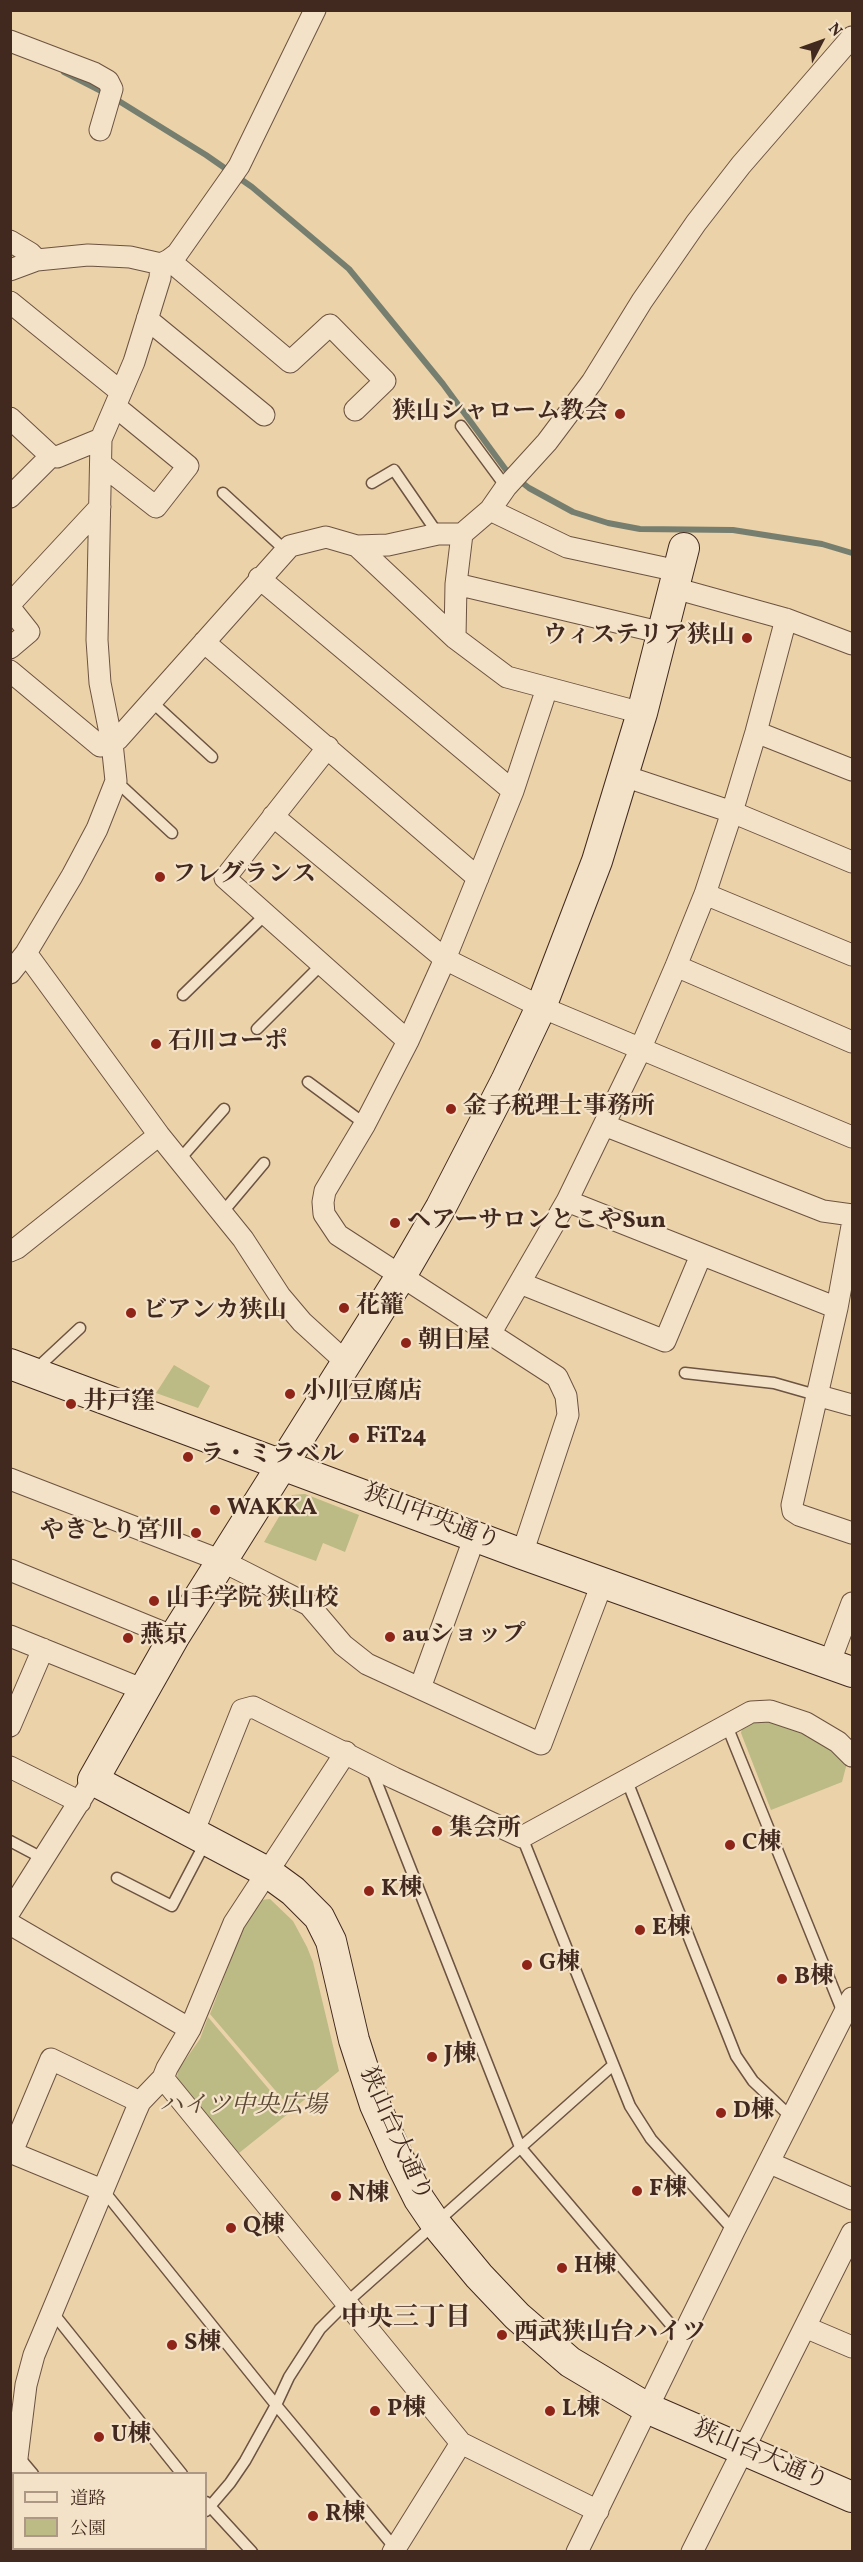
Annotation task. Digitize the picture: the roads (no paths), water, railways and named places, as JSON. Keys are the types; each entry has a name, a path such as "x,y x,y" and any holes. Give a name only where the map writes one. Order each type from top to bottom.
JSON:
{"street":[{"path":"10,973 26,953 88,846 116,781 112,743 100,683 97,640 101,439 134,362 165,262 239,166 315,10"},
{"path":"10,671 100,746 112,743 290,546 326,537 357,546 388,545 438,534 462,534 490,510 506,487 547,442 592,382 642,301 696,223 741,165 852,37"},
{"path":"10,41 94,73 108,81 110,96 100,130"},
{"path":"10,241 30,253 36,260"},
{"path":"10,270 36,260 88,255 130,257 165,262 290,362 330,325 385,381 355,410"},
{"path":"10,302 188,466 156,507 100,464"},
{"path":"147,319 264,415"},
{"path":"10,418 51,456 57,457 101,439"},
{"path":"10,497 51,456"},
{"path":"10,648 29,632 10,606 100,507"},
{"path":"490,510 567,547 678,569 786,619 852,644"},
{"path":"455,638 456,584 462,534"},
{"path":"357,546 455,638 507,677 642,713"},
{"path":"10,1911 87,1791 174,1638 348,1364 476,1143 541,1007 597,861 642,713 678,569"},
{"path":"259,578 513,791"},
{"path":"456,584 663,633"},
{"path":"490,1334 567,1201 640,1050 676,966 705,894 732,812 786,619"},
{"path":"204,642 478,878"},
{"path":"522,1554 562,1439 568,1415 566,1396 557,1377 338,1235 331,1228 324,1214 325,1191 408,1041 445,959 513,791 547,688"},
{"path":"756,732 852,770"},
{"path":"328,747 225,878 267,912 408,1041"},
{"path":"624,776 732,812 852,862"},
{"path":"273,816 445,959 541,1007 852,1137"},
{"path":"705,894 852,955"},
{"path":"26,953 159,1135 243,1239 280,1296 302,1322 348,1364"},
{"path":"676,966 852,1042"},
{"path":"604,1125 823,1212 852,1215"},
{"path":"10,1251 17,1248 159,1135"},
{"path":"567,1201 837,1308"},
{"path":"852,1226 837,1308 792,1505 793,1510 799,1515 852,1533"},
{"path":"520,1283 665,1341 701,1255"},
{"name":"狭山中央通り","path":"22,1368 522,1554 603,1581 841,1668"},
{"path":"816,1395 852,1405"},
{"path":"10,1479 222,1561 309,1605 343,1645 367,1664 541,1744 603,1581"},
{"path":"420,1688 475,1536"},
{"path":"10,1570 174,1638"},
{"path":"841,1668 852,1603"},
{"path":"10,1636 144,1690"},
{"path":"10,1726 43,1649"},
{"path":"200,1836 242,1710 252,1707 522,1837 751,1712 770,1711 806,1723 838,1742 852,1756"},
{"path":"16,2464 26,2385 34,2355 140,2102 163,2078 190,2029 234,1923 346,1752"},
{"path":"10,1767 87,1791"},
{"name":"狭山台大通り","path":"87,1791 200,1836 267,1872 293,1891 318,1917 331,1941 354,2040 375,2105 419,2199 436,2224 479,2276 545,2342 588,2374 649,2409 852,2497"},
{"path":"10,1924 190,2029"},
{"path":"578,2552 734,2231 770,2163 790,2117 848,2007"},
{"path":"102,2190 11,2152 51,2059 140,2102"},
{"path":"163,2078 461,2443 598,2511"},
{"path":"770,2163 852,2199"},
{"path":"692,2552 852,2233"},
{"path":"806,2327 852,2347"},
{"path":"394,2550 461,2443"}],"lane":[{"path":"461,426 506,487"},
{"path":"372,483 394,470 438,534"},
{"path":"223,494 285,550"},
{"path":"151,701 212,757"},
{"path":"116,781 172,833"},
{"path":"183,995 267,912"},
{"path":"257,1029 322,964"},
{"path":"308,1082 364,1124"},
{"path":"180,1159 224,1109"},
{"path":"222,1213 264,1163"},
{"path":"22,1368 80,1328"},
{"path":"685,1373 774,1383 816,1395"},
{"path":"727,1726 848,2007"},
{"path":"369,1765 520,2147 683,2339"},
{"path":"627,1781 736,2056 753,2081 790,2117"},
{"path":"117,1878 172,1906 200,1836"},
{"path":"522,1837 612,2066 640,2124 734,2231"},
{"path":"10,1842 44,1858"},
{"path":"252,2552 207,2507 244,2461 289,2377 320,2329 347,2302 612,2066"},
{"path":"102,2190 394,2550"},
{"path":"52,2313 180,2472"},
{"path":"16,2464 30,2472"}],"waterway":[{"path":"64,72 105,93"},
{"path":"114,98 206,155 252,187 349,269 443,384 506,470 529,488 573,512 608,523 640,529 733,530 822,544 852,553"}],"place":[{"name":"狭山シャローム教会","path":"620,414"},
{"name":"ウィステリア狭山","path":"747,638"},
{"name":"フレグランス","path":"160,877"},
{"name":"石川コーポ","path":"156,1044"},
{"name":"金子税理士事務所","path":"451,1109"},
{"name":"ヘアーサロンとこやSun","path":"395,1223"},
{"name":"花籠","path":"344,1308"},
{"name":"ビアンカ狭山","path":"131,1313"},
{"name":"朝日屋","path":"406,1343"},
{"name":"小川豆腐店","path":"290,1394"},
{"name":"井戸窪","path":"71,1404"},
{"name":"FiT24","path":"354,1438"},
{"name":"ラ・ミラベル","path":"188,1457"},
{"name":"WAKKA","path":"215,1510"},
{"name":"やきとり宮川","path":"196,1533"},
{"name":"山手学院 狭山校","path":"154,1601"},
{"name":"auショップ","path":"390,1637"},
{"name":"燕京","path":"128,1638"},
{"name":"集会所","path":"437,1831"},
{"name":"C棟","path":"730,1845"},
{"name":"K棟","path":"369,1891"},
{"name":"E棟","path":"640,1930"},
{"name":"G棟","path":"527,1965"},
{"name":"B棟","path":"782,1979"},
{"name":"J棟","path":"432,2057"},
{"name":"D棟","path":"721,2113"},
{"name":"F棟","path":"637,2191"},
{"name":"N棟","path":"336,2196"},
{"name":"Q棟","path":"231,2228"},
{"name":"H棟","path":"562,2268"},
{"name":"西武狭山台ハイツ","path":"502,2335"},
{"name":"S棟","path":"172,2345"},
{"name":"P棟","path":"375,2411"},
{"name":"L棟","path":"550,2411"},
{"name":"U棟","path":"99,2437"},
{"name":"R棟","path":"313,2516"}],"district":[{"name":"中央三丁目","path":"406,2320"}],"park label":[{"name":"ハイツ中央広場","path":"243,2108"}]}
